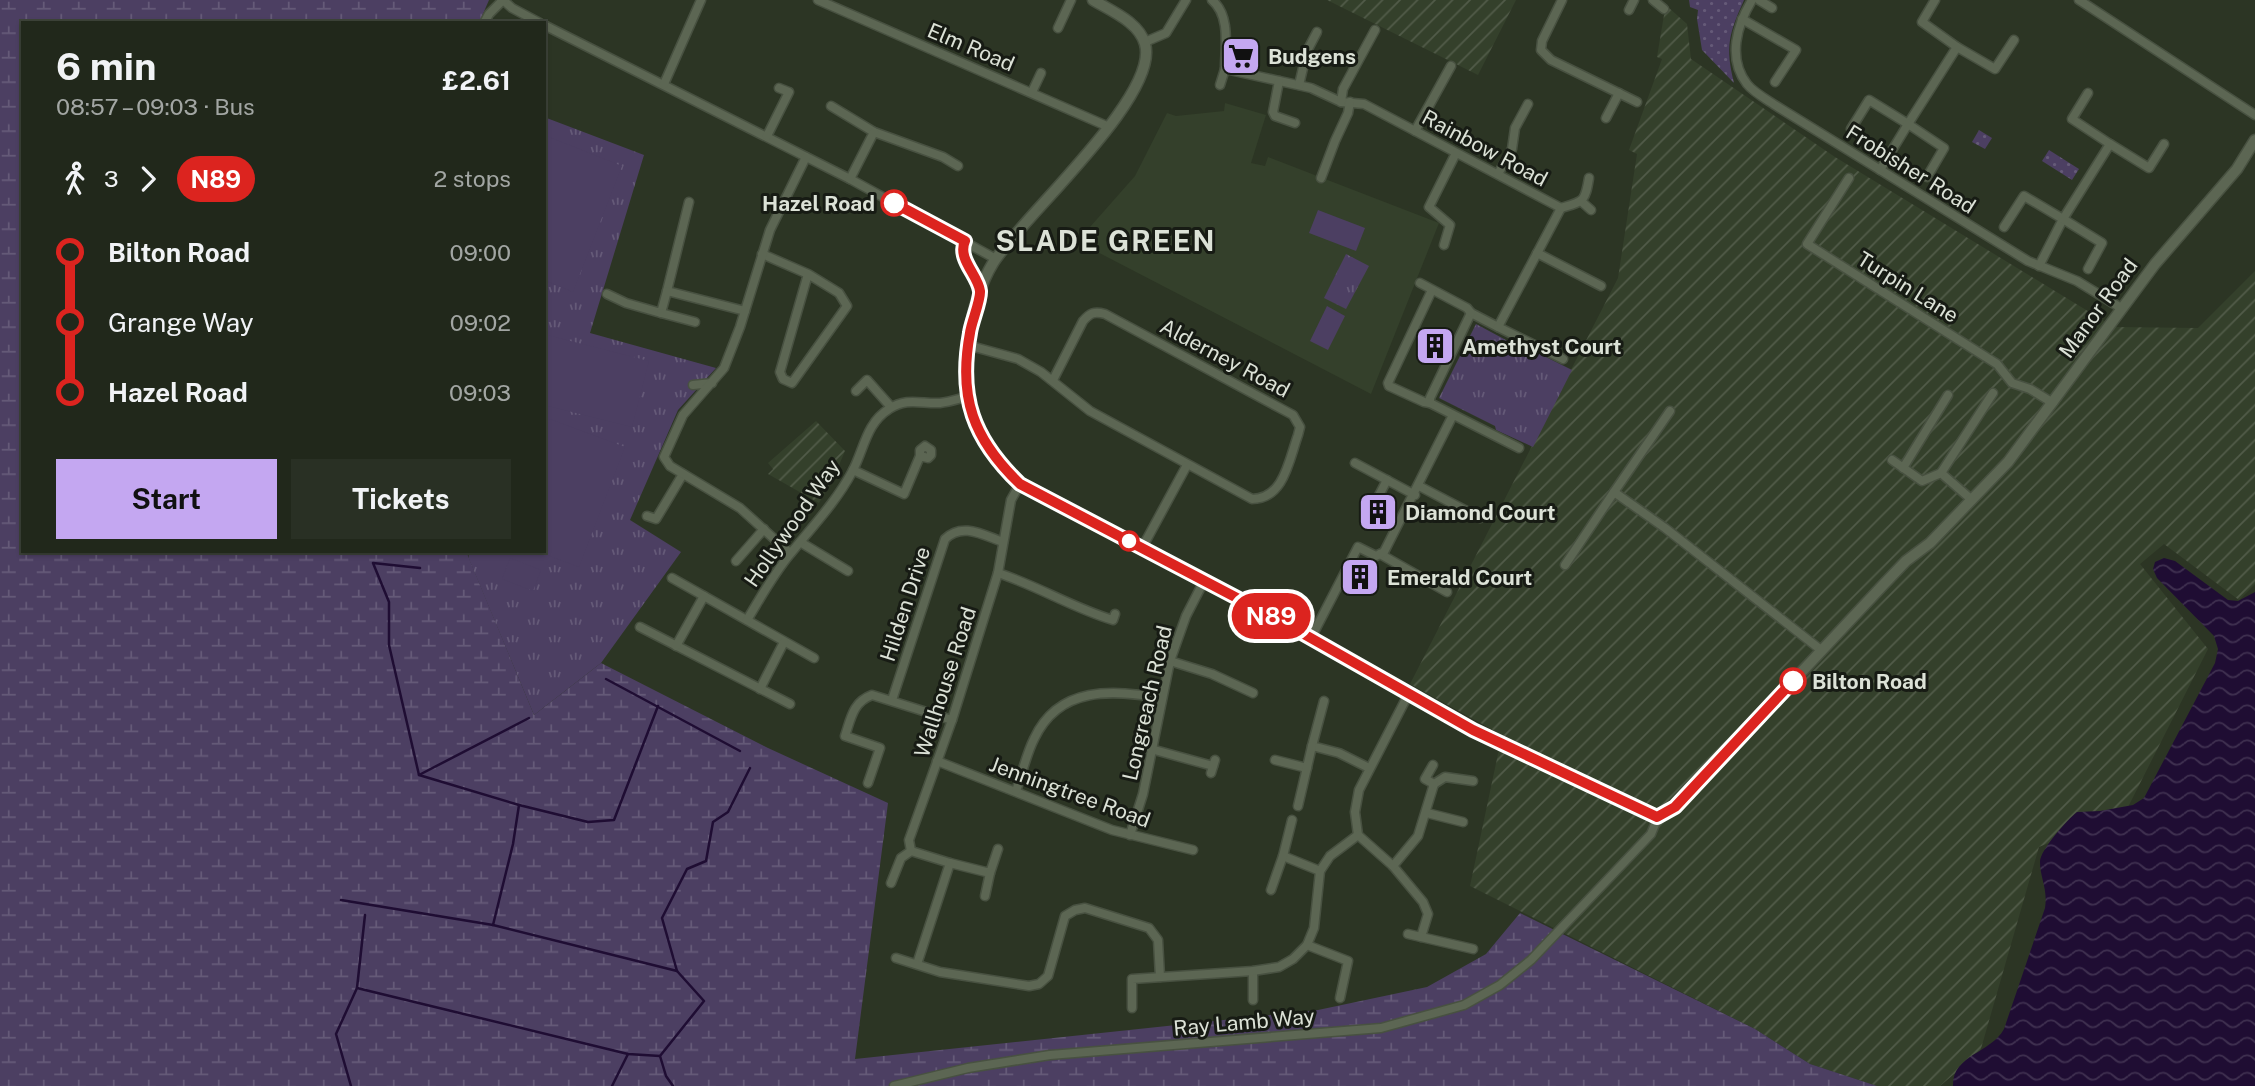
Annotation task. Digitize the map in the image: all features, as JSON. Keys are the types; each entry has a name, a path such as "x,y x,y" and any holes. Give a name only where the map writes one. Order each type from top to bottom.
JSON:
{"street":[{"path":"485,21 503,0 536,21"},
{"path":"664,84 701,0"},
{"name":"Elm Road","path":"818,0 1109,127"},
{"path":"1058,28 1071,0"},
{"path":"1094,0 1130,23 1145,43 1146,58 1142,74 1109,127 996,259 981,292 967,345 965,377 967,397 985,443 998,462 1020,484 1311,638 1508,747 1657,817"},
{"path":"1145,43 1167,32 1186,0"},
{"path":"1212,0 1220,8 1224,18 1225,69 1220,85"},
{"path":"1562,0 1542,41 1541,50 1551,60 1637,102"},
{"path":"1629,10 1634,0"},
{"path":"1653,0 1664,9"},
{"name":"Frobisher Road","path":"1752,0 1742,19 1735,52 1738,70 1748,86 2017,255 2077,281 2122,309"},
{"path":"1759,0 1772,8"},
{"path":"1935,0 1922,22 1995,69 2014,40"},
{"path":"2080,0 2255,115"},
{"path":"1742,19 1796,50 1775,82"},
{"path":"546,26 768,136 996,259"},
{"path":"1321,178 1348,113 1343,89 1375,30"},
{"path":"1299,85 1307,51 1317,32"},
{"path":"1880,170 1957,47"},
{"path":"1415,131 1451,66"},
{"name":"Rainbow Road","path":"1225,69 1311,88 1346,102 1364,104 1561,208 1498,327"},
{"name":"Elm Road","path":"1032,92 1041,73"},
{"path":"1279,81 1273,112 1275,116 1295,123"},
{"path":"768,136 789,92 779,88"},
{"path":"1606,118 1619,93"},
{"path":"2088,93 2072,119 2149,167 2164,144"},
{"path":"1851,129 1869,100 1908,124 1944,148 1927,177"},
{"path":"1498,174 1512,149 1515,128 1528,104"},
{"path":"831,106 874,132 943,157 958,166"},
{"path":"850,179 874,132"},
{"path":"2039,266 2063,219 2110,144"},
{"name":"Manor Road","path":"1567,924 1651,834 1657,817 1675,807 1906,561 1930,543 2008,462 2155,264 2253,147"},
{"path":"1444,245 1450,225 1429,207 1456,153"},
{"path":"790,553 728,500 668,464 665,455 682,415 724,368 745,312 770,230 806,157"},
{"path":"1561,208 1585,198 1589,177"},
{"name":"Turpin Lane","path":"1849,178 1807,244 1997,365 2012,383 2030,389 2053,403"},
{"path":"2004,227 2024,196 2102,243 2088,269"},
{"path":"1582,201 1591,210"},
{"path":"661,313 690,202"},
{"path":"965,241 962,250 981,292"},
{"path":"1537,253 1601,286"},
{"path":"762,254 808,274 839,293 847,306 792,383 783,379 780,372 808,274"},
{"path":"1420,284 1563,359"},
{"path":"1432,290 1388,383 1393,388 1424,402 1430,402 1519,448"},
{"path":"667,291 745,312"},
{"path":"607,294 626,303 695,322"},
{"name":"Alderney Road","path":"967,345 1018,359 1053,380 1090,411 1252,499 1271,495 1279,487 1300,427 1293,415 1105,314 1096,312 1089,314 1083,321 1053,380"},
{"path":"1430,402 1471,313"},
{"path":"856,390 870,377 891,407 918,400 940,403 967,397"},
{"path":"693,385 712,383"},
{"path":"1892,460 1922,481 1941,473 1993,393"},
{"path":"1903,468 1948,395"},
{"name":"Hollywood Way","path":"747,620 790,553 830,507 853,470 872,425 891,407"},
{"path":"1565,565 1670,411"},
{"path":"1311,638 1358,547 1376,556 1384,552 1453,415"},
{"path":"853,470 902,498 920,456"},
{"path":"1355,463 1387,480 1480,518"},
{"path":"1142,548 1186,465"},
{"path":"1941,473 1972,500"},
{"path":"647,516 656,519 683,474"},
{"path":"1375,503 1387,480"},
{"name":"Wallhouse Road","path":"891,883 901,858 911,851 909,840 952,720 998,573 1012,500 1020,484"},
{"path":"1614,492 1665,528 1821,650"},
{"path":"736,561 764,529"},
{"name":"Hilden Drive","path":"892,701 945,539 951,532 969,530 1003,542"},
{"path":"800,542 848,571"},
{"path":"1380,554 1447,592"},
{"path":"998,573 1036,586 1072,605 1113,620"},
{"name":"Hollywood Way","path":"672,578 814,658"},
{"name":"Longreach Road","path":"1130,835 1143,794 1170,661 1186,616 1204,581"},
{"path":"676,646 704,596"},
{"path":"640,627 790,704"},
{"path":"760,688 784,642"},
{"path":"1170,661 1212,674 1253,693"},
{"path":"1016,791 1034,739 1043,725 1066,704 1082,696 1104,692 1162,698"},
{"path":"1409,693 1359,790 1355,812 1358,835 1393,866 1415,891 1428,914 1421,937"},
{"path":"868,783 880,748 845,736 855,708 862,699 872,695 952,720"},
{"path":"1297,807 1324,701"},
{"path":"1312,746 1339,753 1369,768"},
{"path":"1151,749 1213,766"},
{"path":"1275,760 1307,768"},
{"name":"Jenningtree Road","path":"937,761 1130,835 1193,850"},
{"path":"1433,765 1425,779 1434,784"},
{"path":"1393,866 1418,836 1434,784 1445,776 1474,781"},
{"path":"1427,813 1463,822"},
{"path":"1271,890 1292,820"},
{"path":"1132,1008 1132,979 1253,971 1279,967 1293,959 1307,945 1314,928 1320,872 1330,856 1358,835"},
{"path":"985,896 998,849"},
{"path":"911,851 990,873"},
{"path":"1283,856 1320,872"},
{"path":"917,964 950,863"},
{"path":"896,958 940,972 1029,986 1039,984 1048,976 1065,916 1086,908 1149,928 1158,940 1160,977"},
{"name":"Ray Lamb Way","path":"894,1086 968,1068 1051,1055 1381,1028 1464,1005 1500,985 1531,960 1567,924"},
{"path":"1408,934 1473,949"},
{"path":"1307,945 1348,961 1340,998"},
{"path":"1253,971 1253,1000"}],"shaded area":[{"path":"1327,0 1516,0 1478,75"},
{"path":"1669,8 1687,24 1691,59 1835,157 2114,327 2198,328 2255,271 2255,584 2239,600 2164,544 2140,564 2208,649 2126,811 2039,847 1980,1052 1940,1086 1877,1086 1810,1064 1755,1029 1470,886 1502,735 1410,684 1618,278 1637,154 1629,150 1662,59 1657,57 1664,15"},
{"path":"1225,103 1266,115 1251,163 1265,166 1268,157 1439,223 1371,394 1082,244 1090,227 1135,176 1167,113 1176,116 1224,111"},
{"path":"816,421 845,451 819,503 768,474 773,469 768,463"}],"green space":[{"path":"0,0 489,0 480,21 21,21 21,553 467,553 534,715 601,663 768,748 888,803 855,1059 1318,1010 1427,987 1486,954 1520,913 1755,1029 1810,1064 1877,1086 0,1086"},
{"path":"1689,0 1744,0 1730,40 1734,83 1702,50 1698,10 1690,7"},
{"path":"546,118 644,155 590,333 716,368 678,410 630,520 681,552 601,663 534,715 468,553 546,553"},
{"path":"1979,130 1992,138 1985,149 1972,142"},
{"path":"546,136 622,166 573,292 546,281"},
{"path":"2049,150 2079,169 2072,180 2042,161"},
{"path":"1318,210 1365,228 1356,251 1309,233"},
{"path":"1346,254 1369,266 1346,309 1324,298"},
{"path":"1327,306 1345,316 1328,350 1310,341"},
{"path":"1476,324 1530,353 1534,351 1572,370 1533,447 1439,398"},
{"path":"547,335 649,361 632,427 546,406"},
{"path":"550,419 625,447 579,567 541,553 546,553 546,428"},
{"path":"510,558 541,570 533,591 502,579"}],"water":[{"path":"2164,558 2175,561 2228,600 2238,601 2255,592 2255,1086 1953,1086 1959,1067 1990,1044 2004,1029 2045,908 2040,862 2044,850 2077,812 2133,805 2144,798 2215,663 2218,649 2214,636 2157,578 2153,569 2155,562"}],"waterway":[{"path":"420,568 373,563 389,602 389,645 419,775 519,805 588,822 614,820 658,706"},
{"path":"606,679 740,751"},
{"path":"419,775 529,718"},
{"path":"673,1086 666,1076 660,1056 704,1001 677,971 662,918 687,869 706,861 713,822 728,812 750,768"},
{"path":"493,925 513,844 519,805"},
{"path":"341,900 493,925 677,971"},
{"path":"351,1086 336,1034 357,988 365,915"},
{"path":"357,988 628,1054 660,1056"},
{"path":"612,1086 628,1054"}],"bus line":[{"name":"N89","path":"894,203 965,241 962,250 981,292 967,345 967,397 985,443 993,456 1020,484 1279,620 1473,730 1657,817 1675,807 1793,681"}],"place":[{"name":"Budgens","path":"1241,56"},
{"name":"Hazel Road","path":"894,203"},
{"name":"Amethyst Court","path":"1435,346"},
{"name":"Diamond Court","path":"1378,512"},
{"name":"Emerald Court","path":"1360,577"},
{"name":"Bilton Road","path":"1793,681"}],"district":[{"name":"SLADE GREEN","path":"1106,240"}]}
